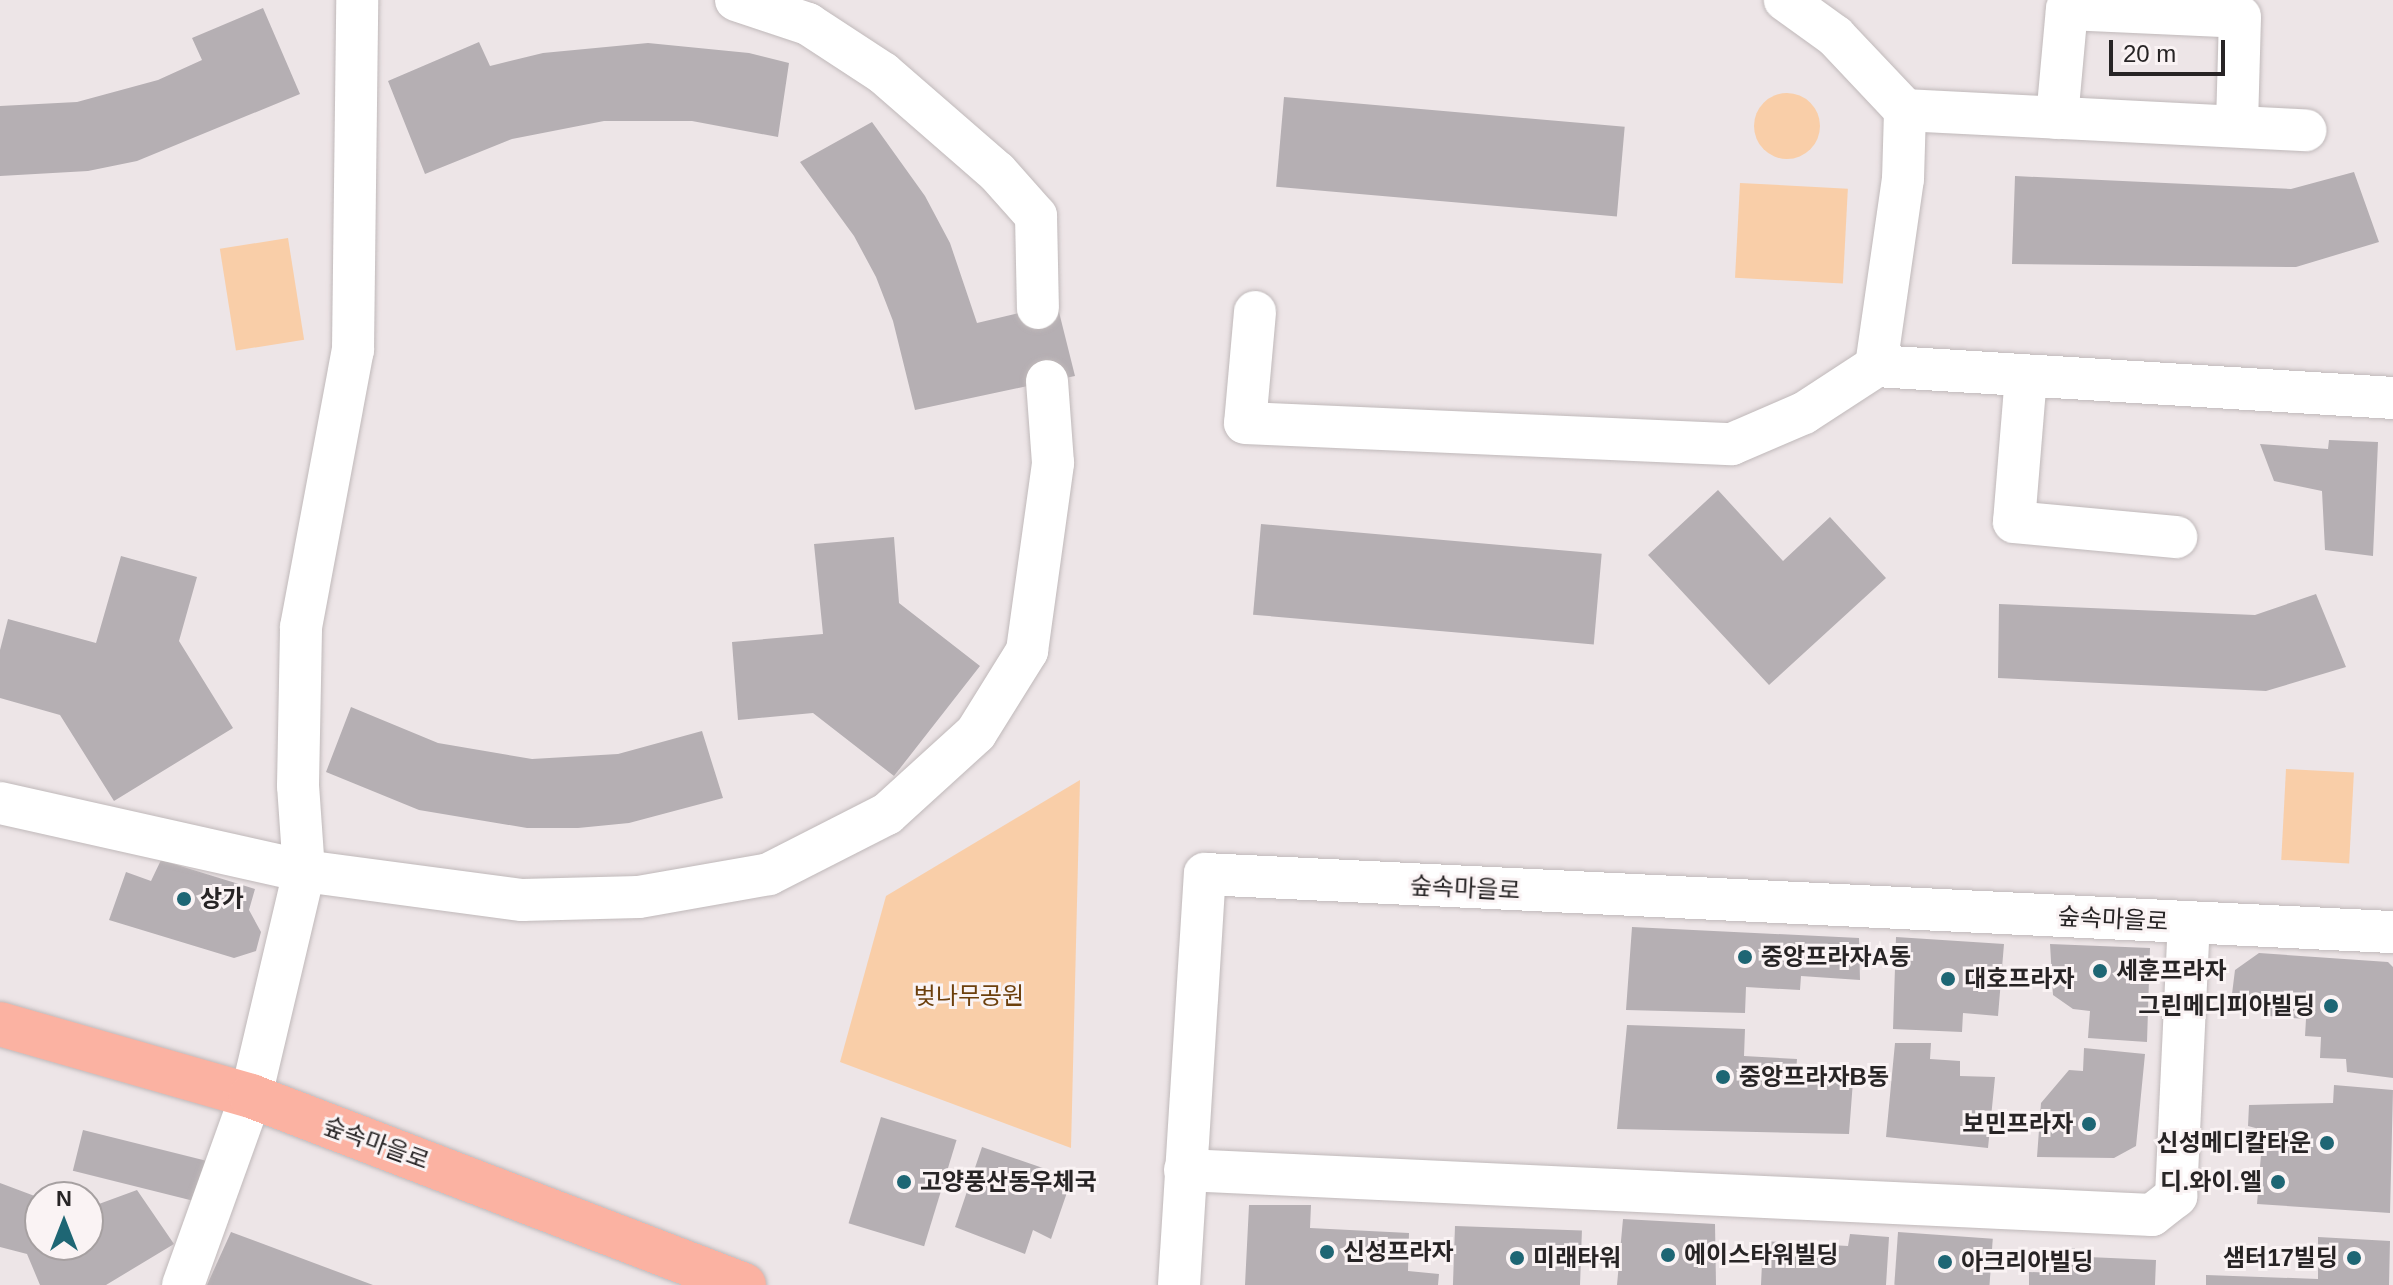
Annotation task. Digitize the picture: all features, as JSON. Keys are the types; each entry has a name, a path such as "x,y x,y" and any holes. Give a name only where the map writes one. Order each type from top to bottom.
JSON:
{"main road":[{"name":"숲속마을로","path":"0,1024 251,1096 744,1285"}],"street":[{"path":"183,1285 251,1096 304,871 298,786 301,627 353,350 357,0"},
{"path":"736,0 808,24 883,73 997,172 1036,216 1038,308"},
{"path":"1785,0 1835,36 1905,110 2306,130"},
{"path":"2057,118 2067,9 2240,17 2237,126"},
{"path":"1876,366 1903,179 1905,110"},
{"path":"1255,312 1245,423 1732,444 1804,413 1876,366 2393,398"},
{"path":"2026,376 2014,522 2176,537"},
{"path":"0,803 304,871 522,900 639,897 769,874 887,814 976,733 1027,651 1053,463 1047,381"},
{"name":"숲속마을로","path":"1179,1285 1185,1170 1205,874 2189,923 2176,1196 2152,1215 1185,1170"},
{"path":"2189,923 2393,932"}],"green space":[{"path":"1780,93 1794,93 1806,98 1815,107 1820,126 1818,139 1811,150 1794,159 1780,159 1768,154 1759,145 1754,133 1754,119 1759,107 1768,98"},
{"path":"1740,183 1848,189 1843,284 1735,278"},
{"path":"288,238 304,340 236,351 220,249"},
{"path":"2286,769 2354,773 2349,863 2281,860"},
{"name":"벚나무공원","path":"1080,780 1071,1148 840,1062 886,896"}],"building":[{"path":"263,8 300,94 137,161 88,171 0,176 0,106 77,102 158,80 202,60 192,38"},
{"path":"479,42 490,66 543,53 648,43 749,53 789,63 778,137 692,121 604,121 512,139 425,174 388,81"},
{"path":"1284,97 1625,127 1617,216 1276,187"},
{"path":"872,122 925,196 950,243 977,323 1057,304 1075,376 915,410 893,321 876,277 854,236 800,162"},
{"path":"2354,172 2379,242 2296,267 2012,264 2015,176 2291,189"},
{"path":"2329,440 2378,442 2373,556 2325,550 2322,491 2274,481 2260,444 2328,449"},
{"path":"1718,490 1783,561 1830,517 1886,578 1769,685 1648,555"},
{"path":"1261,524 1602,554 1594,644 1253,615"},
{"path":"894,537 899,603 980,666 894,776 813,713 738,720 732,642 823,634 814,544"},
{"path":"121,556 197,577 179,641 233,728 114,801 60,715 0,698 0,650 8,619 96,643"},
{"path":"2316,594 2346,667 2266,691 1998,678 1999,604 2255,615"},
{"path":"351,707 438,743 532,759 618,754 702,731 723,798 629,823 578,828 527,828 419,810 326,772"},
{"name":"상가","path":"161,860 255,889 249,910 261,932 256,951 234,958 109,920 126,872 151,881"},
{"name":"중앙프라자A동","path":"1632,927 1859,938 1860,980 1801,976 1800,990 1746,987 1745,1013 1626,1010"},
{"name":"대호프라자","path":"1896,937 2004,944 1998,1016 1963,1013 1962,1032 1893,1029"},
{"name":"세훈프라자","path":"2050,944 2150,948 2147,1042 2088,1038 2090,1011 2073,1009 2053,995"},
{"name":"그린메디피아빌딩","path":"2259,953 2388,962 2393,967 2393,1078 2347,1072 2346,1059 2320,1058 2321,1037 2305,1036 2306,1019 2268,1016 2270,997 2232,994 2235,970"},
{"name":"중앙프라자B동","path":"1627,1025 1745,1029 1744,1056 1797,1059 1796,1073 1853,1081 1849,1134 1617,1129"},
{"path":"1895,1043 1931,1043 1930,1059 1960,1061 1960,1076 1995,1077 1988,1148 1886,1137"},
{"name":"보민프라자","path":"2084,1048 2145,1054 2136,1146 2114,1158 2037,1157 2041,1103 2069,1070 2083,1071"},
{"name":"신성메디칼타운","path":"2334,1085 2393,1090 2390,1213 2257,1204 2263,1130 2248,1126 2249,1105 2333,1103"},
{"name":"고양풍산동우체국","path":"881,1117 957,1140 924,1246 849,1223"},
{"path":"83,1130 208,1161 198,1202 73,1171"},
{"path":"982,1147 1072,1178 1051,1239 1033,1230 1025,1254 955,1227"},
{"path":"0,1183 24,1192 24,1253 0,1247"},
{"path":"137,1190 174,1244 106,1285 40,1285 30,1261 104,1261 104,1202"},
{"name":"신성프라자","path":"1249,1205 1311,1205 1310,1228 1409,1233 1408,1271 1439,1274 1438,1285 1245,1285"},
{"name":"에이스타워빌딩","path":"1623,1219 1715,1224 1716,1285 1617,1285"},
{"name":"미래타워","path":"1455,1226 1582,1230 1580,1285 1453,1285"},
{"path":"231,1232 373,1285 207,1285"},
{"name":"아크리아빌딩","path":"1898,1232 1993,1239 1990,1285 1894,1285"},
{"path":"1850,1234 1889,1237 1886,1285 1761,1285 1763,1241 1848,1246"},
{"name":"샘터17빌딩","path":"2318,1237 2390,1241 2389,1285 2206,1285 2206,1275 2318,1279"},
{"path":"2056,1248 2075,1248 2075,1268 2087,1268 2088,1257 2156,1260 2155,1285 2029,1285 2029,1272 2056,1273"}],"place":[{"name":"상가","path":"184,899"},
{"name":"중앙프라자A동","path":"1745,957"},
{"name":"세훈프라자","path":"2100,971"},
{"name":"대호프라자","path":"1948,979"},
{"name":"그린메디피아빌딩","path":"2331,1006"},
{"name":"중앙프라자B동","path":"1723,1077"},
{"name":"보민프라자","path":"2089,1124"},
{"name":"신성메디칼타운","path":"2327,1143"},
{"name":"고양풍산동우체국","path":"904,1182"},
{"name":"디.와이.엘","path":"2278,1182"},
{"name":"신성프라자","path":"1327,1252"},
{"name":"에이스타워빌딩","path":"1668,1255"},
{"name":"미래타워","path":"1517,1258"},
{"name":"샘터17빌딩","path":"2354,1258"},
{"name":"아크리아빌딩","path":"1945,1262"}]}
